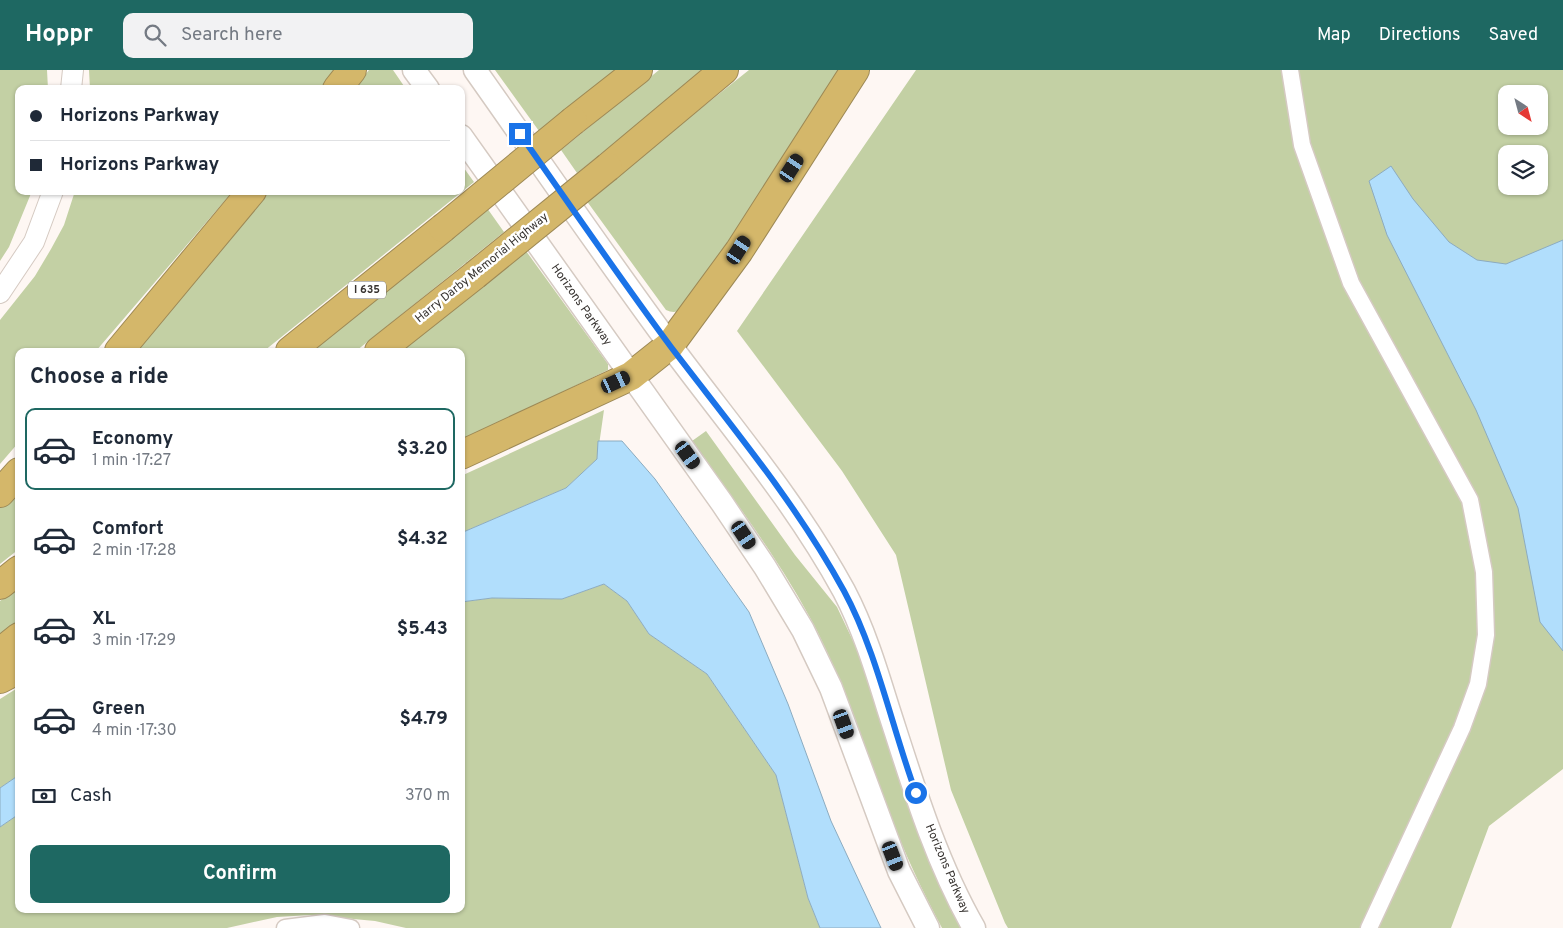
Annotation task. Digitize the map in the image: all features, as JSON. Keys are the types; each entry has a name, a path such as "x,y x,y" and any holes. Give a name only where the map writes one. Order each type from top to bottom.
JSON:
{"highway":[{"path":"340,85 352,70"},
{"name":"I 635","path":"294,348 638,70"},
{"name":"Harry Darby Memorial Highway","path":"383,348 608,167 724,70"},
{"path":"465,452 630,376 670,345 739,250 855,70"},
{"path":"121,348 249,195"},
{"path":"0,493 15,476"},
{"path":"0,585 15,573"},
{"path":"0,652 15,640"},
{"path":"0,679 15,671"}],"main road":[{"path":"414,70 425,85"},
{"name":"Horizons Parkway","path":"475,70 670,345 766,469 809,530 845,594 873,660 910,776 936,845 974,928"},
{"name":"Horizons Parkway","path":"465,142 722,503 765,567 802,630 831,688 899,871 928,928"}],"street":[{"path":"1290,70 1302,146 1351,283 1470,500 1484,572 1486,635 1478,684 1462,728 1369,928"},
{"path":"0,294 34,242 51,195"},
{"path":"285,928 325,923 351,928"}],"green space":[{"path":"0,70 47,70 48,85 15,85 15,195 30,195 9,247 0,261"},
{"path":"89,70 337,70 324,85 90,85"},
{"path":"369,70 393,70 403,85 356,85"},
{"path":"495,70 615,70 539,131"},
{"path":"659,70 705,70 577,173 561,150"},
{"path":"749,70 841,70 697,292 684,308 671,312 666,310 586,200"},
{"path":"916,70 1563,70 1563,769 1489,826 1451,928 1008,928 951,790 896,555 842,471 737,331"},
{"path":"465,170 474,182 465,189"},
{"path":"74,195 230,195 99,348 15,348 15,447 0,464 0,320 35,276 64,225"},
{"path":"263,195 458,195 268,348 135,348"},
{"path":"487,208 504,232 360,348 313,348"},
{"path":"526,251 608,364 608,370 465,439 465,348 405,348"},
{"path":"604,410 597,459 566,488 465,531 465,474"},
{"path":"706,431 795,555 837,607 864,664 967,928 942,928 895,829 847,699 817,631 774,557 692,441"},
{"path":"15,490 15,552 0,564 0,507"},
{"path":"604,584 627,601 649,634 707,674 776,775 808,898 820,928 406,928 375,921 310,915 277,917 227,928 0,928 0,827 15,817 15,913 465,913 465,601 492,598 562,599"},
{"path":"15,589 15,626 0,638 0,601"},
{"path":"15,690 15,778 0,788 0,699"}],"water":[{"path":"1391,166 1413,199 1449,242 1477,260 1506,264 1563,240 1563,651 1540,622 1518,508 1476,410 1387,235 1369,181"},
{"path":"598,441 622,441 655,479 749,612 788,704 831,821 881,928 820,928 808,898 776,775 707,674 649,634 627,601 604,584 562,599 492,598 465,601 465,531 566,488 597,459"},
{"path":"15,778 15,817 0,827 0,788"}],"route":[{"path":"520,134 670,345 766,469 809,530 845,594 873,660 916,793"}]}
